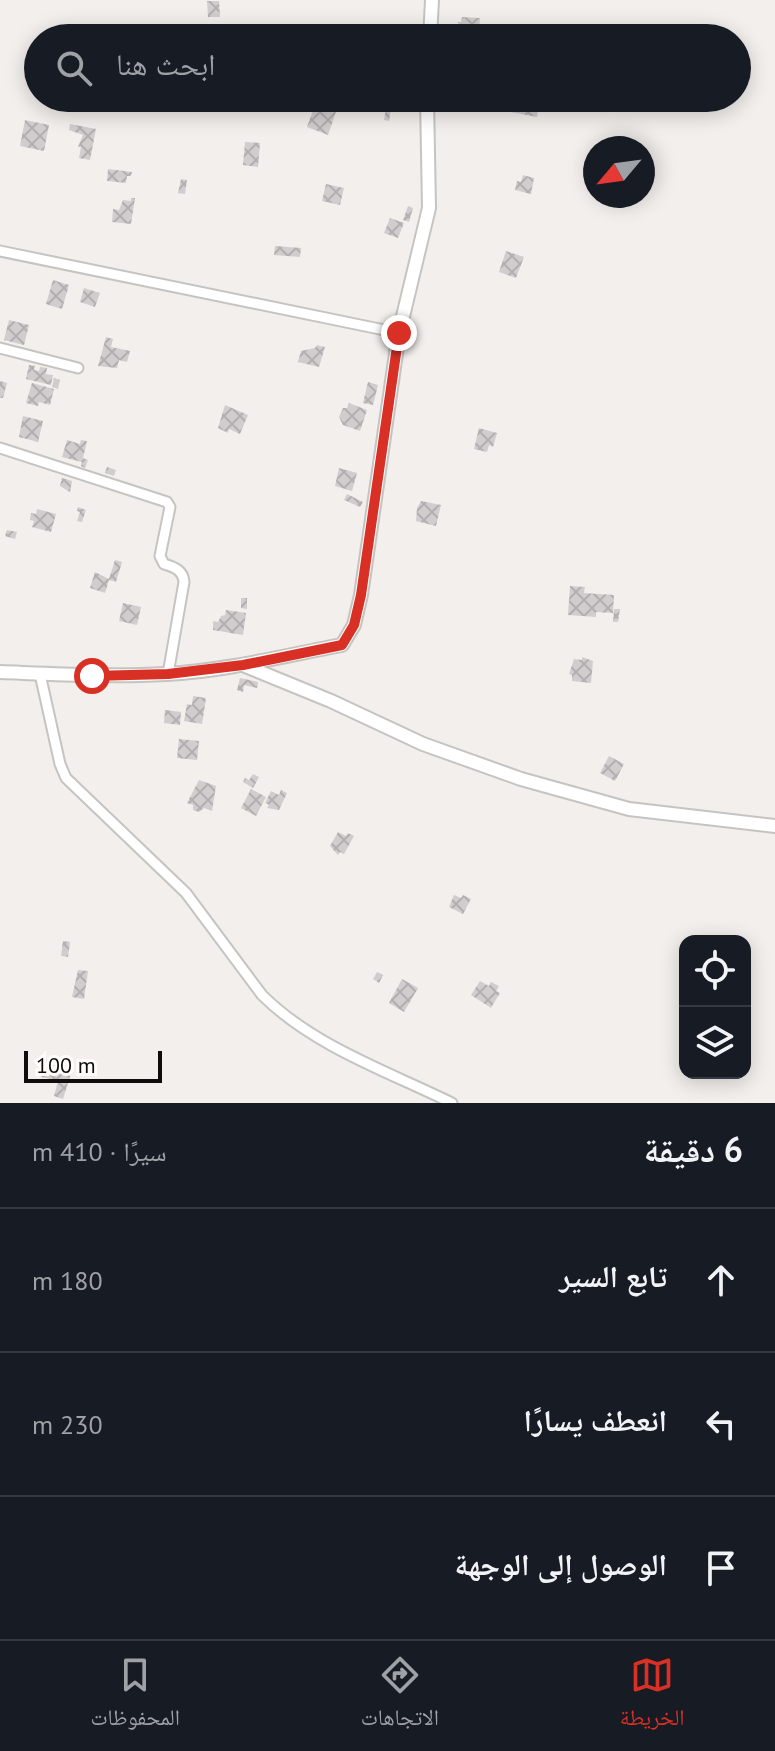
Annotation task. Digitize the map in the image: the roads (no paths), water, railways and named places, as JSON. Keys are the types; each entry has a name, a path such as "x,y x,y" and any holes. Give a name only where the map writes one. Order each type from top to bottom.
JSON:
{"street":[{"path":"431,24 432,0"},
{"path":"0,672 92,676 168,674 243,665 342,645 354,625 361,595 399,333 429,208 427,112"},
{"path":"0,251 399,333"},
{"path":"0,348 78,368"},
{"path":"0,448 167,502 170,507 160,556 164,564 176,568 184,582 168,674"},
{"path":"243,665 331,701 423,744 521,779 629,809 775,826"},
{"path":"40,674 60,764 66,778 186,893 262,995 288,1017 325,1040 452,1103"}]}
